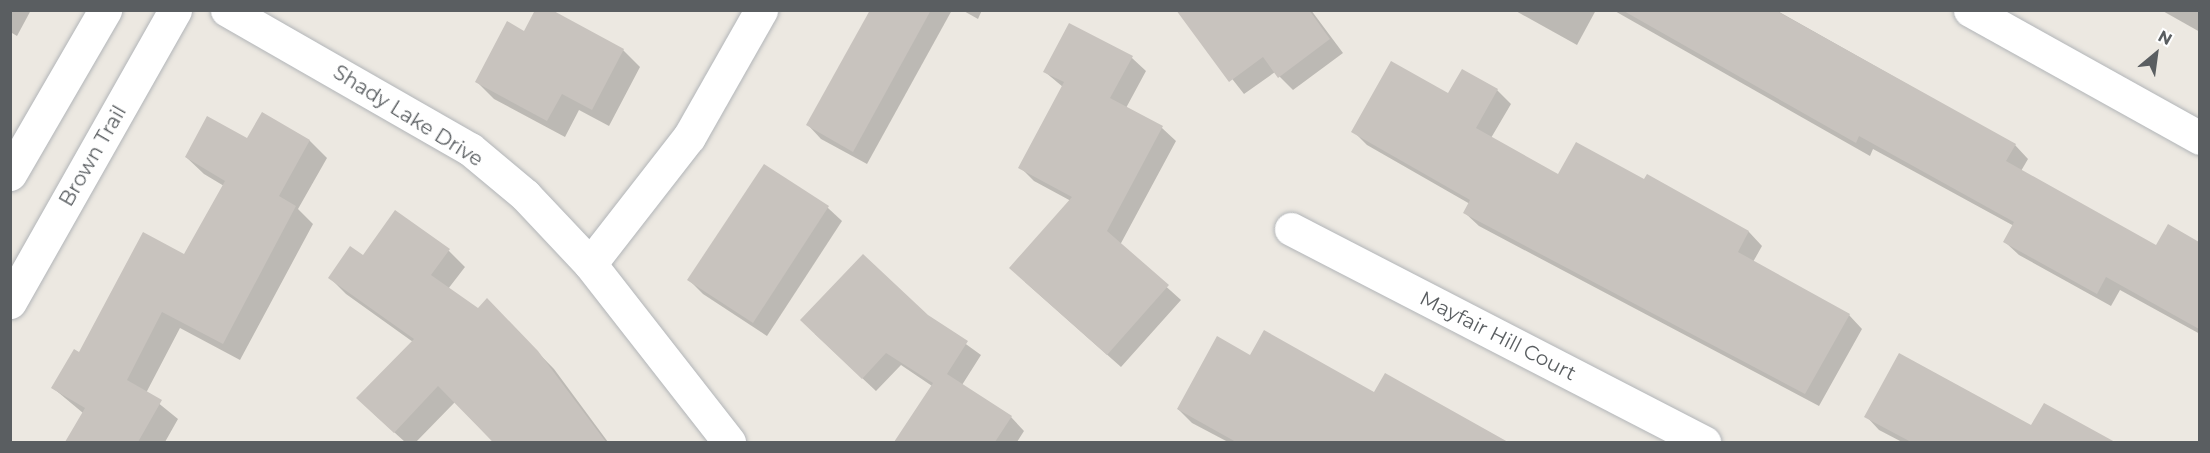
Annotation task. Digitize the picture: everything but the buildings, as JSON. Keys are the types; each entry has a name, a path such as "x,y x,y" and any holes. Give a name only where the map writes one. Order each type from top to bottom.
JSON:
{"street":[{"path":"10,174 105,10"},
{"name":"Brown Trail","path":"10,302 176,10"},
{"name":"Shady Lake Drive","path":"227,10 470,149 525,195 590,264 729,442"},
{"path":"590,264 689,137 761,10"},
{"path":"1970,10 2199,138"},
{"name":"Mayfair Hill Court","path":"1291,230 1704,442"}]}
